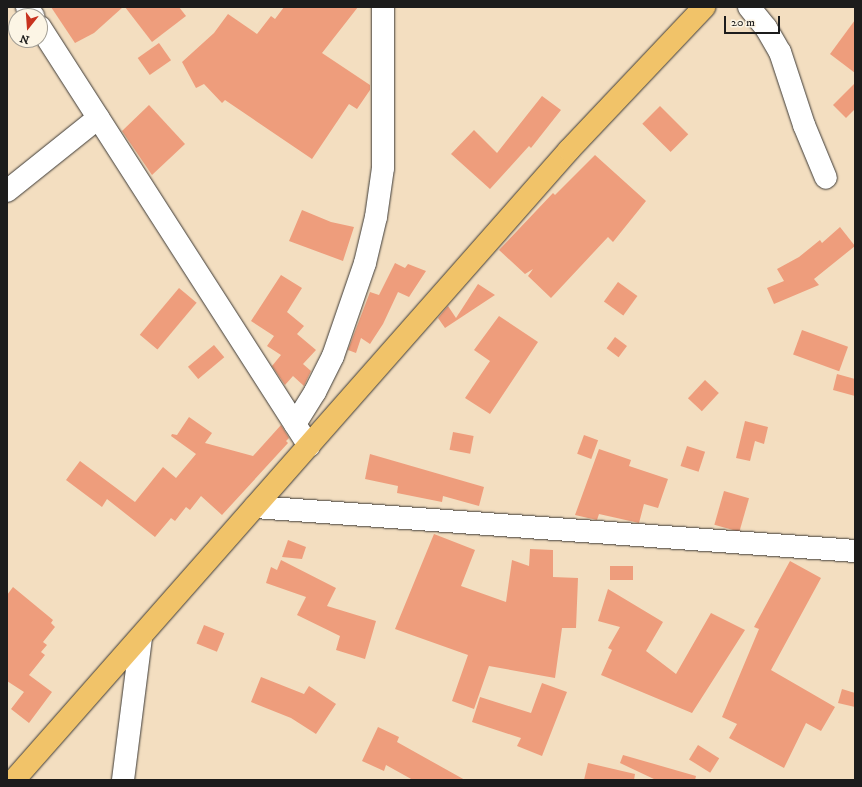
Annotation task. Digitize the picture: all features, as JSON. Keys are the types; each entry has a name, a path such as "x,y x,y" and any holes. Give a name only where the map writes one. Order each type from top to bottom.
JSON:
{"main road":[{"path":"14,780 569,150 704,7"}],"street":[{"path":"295,424 315,392 333,356 365,263 376,217 383,168 383,7"},
{"path":"749,7 780,52 802,119 826,178"},
{"path":"48,40 309,446"},
{"path":"7,191 98,118"},
{"path":"255,507 855,551"},
{"path":"123,780 140,637"}],"building":[{"path":"51,7 123,7 94,33 75,43"},
{"path":"125,7 179,7 186,16 152,42"},
{"path":"284,7 358,7 322,53 370,85 370,90 357,109 349,104 312,159 225,100 222,103 204,84 196,88 182,62 214,33 228,14 257,34 271,16 275,19"},
{"path":"855,20 855,73 830,54"},
{"path":"159,43 171,60 150,75 138,58"},
{"path":"855,83 855,109 846,118 833,105"},
{"path":"542,96 561,110 531,148 529,146 490,189 451,154 474,130 497,153"},
{"path":"149,105 185,144 152,175 122,131"},
{"path":"660,106 688,134 671,152 642,124"},
{"path":"595,155 646,201 613,242 608,237 551,298 528,276 533,269 525,274 499,250 553,193 555,195"},
{"path":"302,210 331,222 354,227 343,261 289,241"},
{"path":"840,227 855,246 814,279 819,285 774,304 767,288 784,281 777,269 799,257 820,240 822,243"},
{"path":"395,263 405,268 408,264 426,271 409,297 398,292 383,324 370,344 361,338 356,353 348,350 370,292 379,295"},
{"path":"281,275 302,288 287,312 304,326 297,334 316,350 303,364 311,371 304,386 293,376 285,385 272,366 281,355 267,346 274,336 251,321"},
{"path":"618,282 637,296 623,316 604,301"},
{"path":"478,284 495,295 445,328 438,318 448,306 456,318"},
{"path":"179,288 197,303 157,350 140,335"},
{"path":"499,316 538,342 490,414 465,398 490,361 474,350"},
{"path":"802,330 848,347 839,371 793,354"},
{"path":"615,337 627,346 619,357 607,348"},
{"path":"214,345 224,357 198,379 188,367"},
{"path":"837,374 855,379 855,396 833,390"},
{"path":"705,380 719,393 702,411 688,398"},
{"path":"189,417 212,433 205,443 253,456 281,425 289,438 286,441 288,443 222,515 201,496 190,510 186,507 175,521 171,518 155,537 107,499 102,507 66,480 80,461 135,502 163,467 176,478 196,454 171,436 172,434 177,435"},
{"path":"745,421 768,427 764,444 755,441 750,461 736,458"},
{"path":"453,432 474,436 470,454 450,450"},
{"path":"584,435 598,440 591,459 577,454"},
{"path":"687,446 705,452 699,472 681,466"},
{"path":"599,449 631,460 629,466 668,479 658,508 644,504 639,523 599,514 597,520 575,515"},
{"path":"370,454 484,487 479,506 443,496 442,502 397,493 398,486 365,479"},
{"path":"724,491 749,498 739,532 714,525"},
{"path":"434,534 475,550 461,586 506,602 512,560 529,566 530,549 553,550 553,577 578,578 576,628 562,628 555,678 489,666 474,709 452,701 468,655 395,629"},
{"path":"288,540 306,547 302,559 282,557"},
{"path":"281,560 336,588 327,606 376,621 365,659 336,650 340,636 297,615 306,597 266,583 271,567 277,570"},
{"path":"790,561 821,578 771,670 835,707 821,731 806,723 784,768 729,738 737,724 722,717 759,629 754,627"},
{"path":"610,566 633,566 633,580 610,580"},
{"path":"13,587 53,620 51,623 55,627 43,642 47,645 41,652 45,655 29,675 52,692 29,723 11,709 24,692 7,681 7,595"},
{"path":"608,589 663,622 646,651 676,674 711,613 745,630 692,713 601,675 612,650 608,648 620,627 598,621"},
{"path":"204,625 224,633 217,652 197,644"},
{"path":"261,677 304,694 309,686 336,704 316,734 291,718 251,702"},
{"path":"542,683 567,692 542,756 517,746 521,738 472,722 480,697 531,713"},
{"path":"842,689 855,693 855,707 838,703"},
{"path":"378,727 399,737 397,742 465,780 413,780 386,765 384,771 362,761"},
{"path":"698,745 719,758 710,773 689,759"},
{"path":"623,755 696,776 695,780 656,780 620,763"},
{"path":"588,763 635,774 634,780 584,780"}]}
